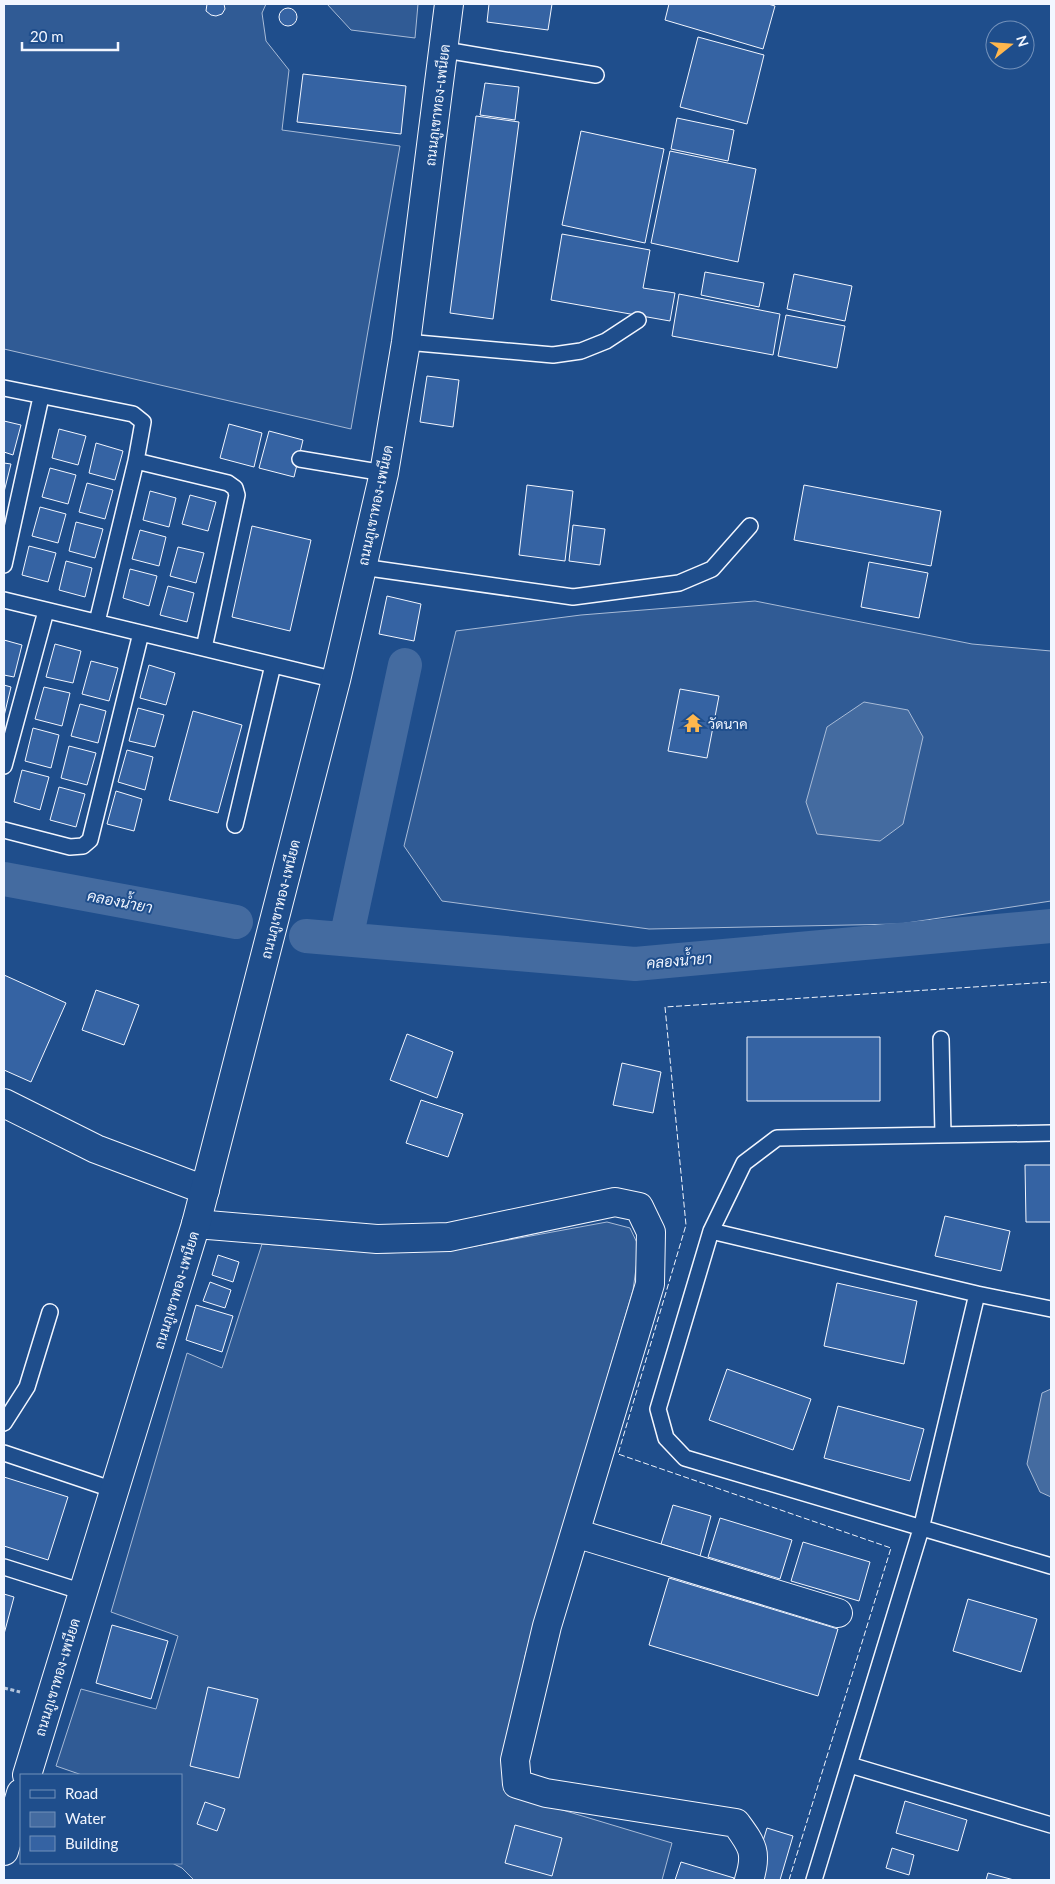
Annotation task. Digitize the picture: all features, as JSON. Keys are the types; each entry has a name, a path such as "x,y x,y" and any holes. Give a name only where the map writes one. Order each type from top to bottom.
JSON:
{"main road":[{"name":"ถนนภูเขาทอง-เพนียด","path":"27,1774 196,1224 336,680 384,473 406,342 449,4"},
{"path":"4,1103 96,1149 205,1190"},
{"path":"196,1224 377,1239 449,1237 615,1202 639,1207 651,1232 650,1284 547,1626 515,1760 517,1784 546,1793 736,1823 752,1845 754,1865 749,1880"},
{"path":"575,1533 838,1612"},
{"path":"4,1850 20,1796"}],"lane":[{"path":"444,50 596,75"},
{"path":"406,342 553,355 581,352 606,341 638,320"},
{"path":"4,388 41,397 133,414 143,422 136,461 97,622"},
{"path":"4,565 41,397"},
{"path":"300,459 384,473"},
{"path":"136,461 228,483 235,488 237,495 204,648"},
{"path":"362,568 573,597 679,583 712,570 750,526"},
{"path":"4,600 336,680"},
{"path":"4,766 46,611"},
{"path":"4,830 70,847 82,846 90,840 141,633"},
{"path":"235,825 273,665"},
{"path":"941,1039 943,1135"},
{"path":"1051,1133 777,1138 744,1163 712,1232 658,1409 666,1438 685,1458 1051,1566"},
{"path":"712,1232 977,1294 1051,1309"},
{"path":"814,1880 921,1529 977,1294"},
{"path":"4,1423 27,1387 50,1312"},
{"path":"4,1453 114,1490"},
{"path":"4,1567 83,1592"},
{"path":"850,1765 1051,1825"}],"shaded area":[{"path":"4,4 266,4 262,13 266,41 289,70 282,130 400,146 351,429 4,349"},
{"path":"327,4 418,4 415,38 351,30"},
{"path":"755,601 972,644 1051,651 1051,901 900,924 649,929 442,901 404,846 456,631 581,615"},
{"path":"607,1222 630,1228 639,1247 633,1290 525,1656 506,1793 672,1843 662,1880 194,1880 182,1868 174,1864 182,1864 182,1774 79,1774 56,1766 81,1689 156,1709 178,1636 111,1612 187,1353 222,1368 262,1244 385,1253 454,1250"}],"water":[{"path":"864,702 908,710 923,737 903,824 880,841 817,834 806,802 827,727"},
{"path":"1051,1389 1051,1497 1040,1492 1027,1464 1042,1393"}],"building":[{"path":"207,4 224,4 225,9 222,14 211,15 206,11"},
{"path":"489,4 552,4 548,30 487,22"},
{"path":"669,4 768,4 775,6 763,49 665,20"},
{"path":"284,8 292,8 297,13 295,24 284,26 279,21 279,13"},
{"path":"698,37 764,55 747,124 680,107"},
{"path":"303,74 406,86 401,134 297,122"},
{"path":"485,83 519,87 515,120 480,115"},
{"path":"476,116 519,122 493,319 450,313"},
{"path":"677,118 734,130 728,161 671,149"},
{"path":"581,131 664,149 645,243 562,225"},
{"path":"670,151 756,169 738,262 651,243"},
{"path":"562,234 650,250 643,288 675,293 670,321 551,300"},
{"path":"705,272 764,283 759,307 701,295"},
{"path":"794,274 852,286 845,321 787,309"},
{"path":"679,294 780,314 773,355 672,336"},
{"path":"786,315 845,326 837,368 778,356"},
{"path":"427,376 459,380 453,427 420,422"},
{"path":"4,421 21,425 13,455 4,452"},
{"path":"229,424 262,433 254,467 220,458"},
{"path":"59,429 86,436 78,465 52,458"},
{"path":"269,431 303,440 294,477 259,468"},
{"path":"96,443 123,451 115,480 89,473"},
{"path":"4,463 11,464 4,492"},
{"path":"50,468 76,475 68,504 42,497"},
{"path":"87,483 113,490 105,519 79,512"},
{"path":"527,485 573,491 565,561 519,555"},
{"path":"804,485 941,511 931,566 794,540"},
{"path":"150,491 176,498 169,527 143,520"},
{"path":"190,495 216,502 208,531 182,524"},
{"path":"40,507 66,514 58,543 32,536"},
{"path":"76,522 103,529 95,558 69,551"},
{"path":"573,525 605,529 600,565 569,561"},
{"path":"252,526 311,540 290,631 232,617"},
{"path":"140,530 166,537 159,566 132,559"},
{"path":"29,546 56,553 48,582 22,575"},
{"path":"178,547 204,553 196,583 170,576"},
{"path":"66,561 92,568 85,597 59,590"},
{"path":"869,562 928,573 919,618 861,607"},
{"path":"130,569 157,576 149,606 123,598"},
{"path":"168,586 194,593 187,622 160,615"},
{"path":"387,596 421,604 414,641 379,634"},
{"path":"4,640 22,645 14,677 4,675"},
{"path":"55,644 81,651 73,683 46,677"},
{"path":"91,661 118,668 109,701 82,694"},
{"path":"149,665 175,673 166,705 140,698"},
{"path":"4,685 11,687 4,716"},
{"path":"44,687 70,693 62,726 35,719"},
{"name":"วัดนาค","path":"680,689 719,696 707,758 668,751"},
{"path":"80,704 106,711 98,743 71,736"},
{"path":"138,708 164,715 155,747 129,741"},
{"path":"193,711 242,725 218,813 169,800"},
{"path":"33,728 59,735 51,768 25,761"},
{"path":"69,746 96,753 87,785 61,778"},
{"path":"127,750 153,757 145,790 118,782"},
{"path":"22,770 49,777 40,810 14,802"},
{"path":"59,787 85,794 76,827 50,820"},
{"path":"116,791 142,799 134,831 107,824"},
{"path":"4,975 66,1003 31,1082 4,1070"},
{"path":"96,990 139,1005 124,1045 82,1030"},
{"path":"407,1034 453,1052 437,1098 390,1080"},
{"path":"747,1037 880,1037 880,1101 747,1101"},
{"path":"622,1063 661,1072 653,1113 613,1105"},
{"path":"421,1100 463,1114 448,1157 406,1143"},
{"path":"1025,1165 1051,1165 1051,1222 1026,1222"},
{"path":"945,1216 1010,1231 1001,1271 935,1256"},
{"path":"218,1255 239,1262 233,1282 212,1275"},
{"path":"210,1282 231,1290 225,1308 203,1301"},
{"path":"837,1283 917,1301 904,1364 824,1346"},
{"path":"196,1305 233,1316 222,1352 186,1340"},
{"path":"727,1369 811,1399 793,1450 709,1420"},
{"path":"838,1406 924,1429 910,1481 824,1458"},
{"path":"4,1477 68,1497 48,1560 4,1546"},
{"path":"673,1505 711,1516 700,1556 661,1544"},
{"path":"720,1518 792,1540 780,1579 708,1557"},
{"path":"803,1542 870,1562 859,1601 791,1581"},
{"path":"669,1578 838,1629 818,1696 649,1645"},
{"path":"4,1594 14,1597 4,1634"},
{"path":"968,1599 1037,1619 1021,1672 953,1651"},
{"path":"112,1625 168,1641 151,1699 96,1683"},
{"path":"208,1687 258,1699 239,1778 190,1766"},
{"path":"905,1801 967,1820 958,1851 896,1833"},
{"path":"205,1802 225,1809 217,1831 197,1824"},
{"path":"515,1825 562,1838 552,1876 505,1863"},
{"path":"767,1828 793,1836 780,1880 751,1880"},
{"path":"892,1848 914,1855 909,1875 886,1868"},
{"path":"681,1862 734,1878 733,1880 675,1880"},
{"path":"988,1873 1014,1880 986,1880"}],"waterway":[{"path":"346,939 405,665"},
{"name":"คลองน้ำยา","path":"4,879 236,922"},
{"name":"คลองน้ำยา","path":"306,936 635,964 1051,926"}],"fence":[{"path":"789,1880 891,1548 618,1454 686,1225 665,1007 1051,982"}],"place":[{"name":"วัดนาค","path":"693,723"}]}
